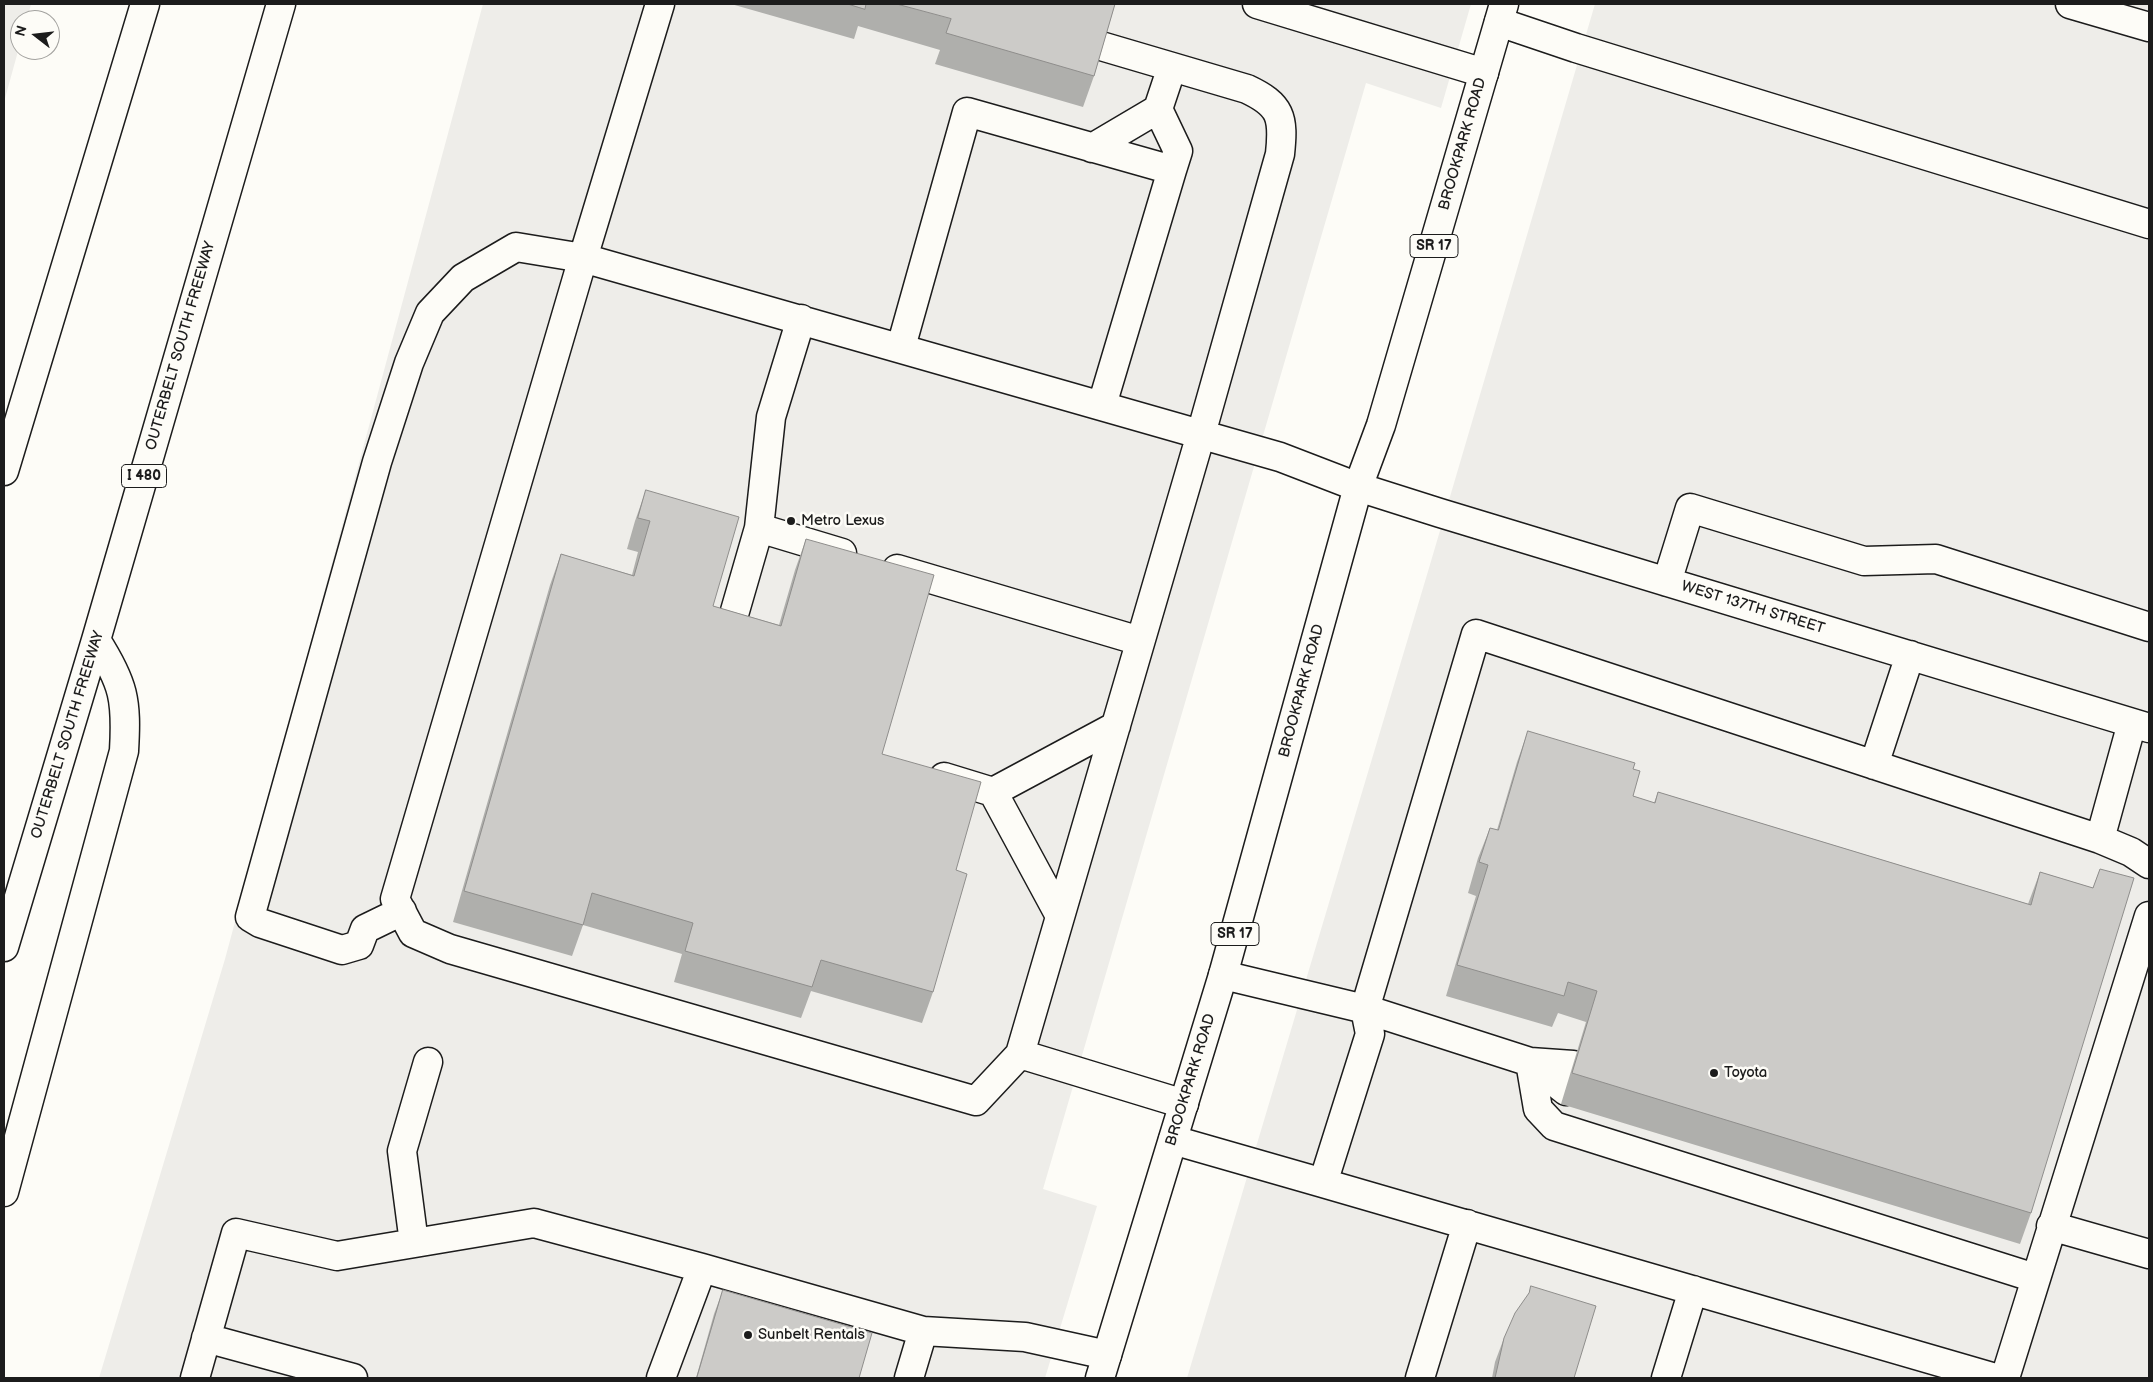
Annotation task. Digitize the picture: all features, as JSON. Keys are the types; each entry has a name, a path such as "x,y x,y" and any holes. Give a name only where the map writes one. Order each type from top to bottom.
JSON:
{"main road":[{"path":"4,471 145,4"},
{"name":"OUTERBELT SOUTH FREEWAY","path":"4,947 96,640 280,4"},
{"path":"660,4 583,258 395,900 413,933 450,949 976,1102 1020,1054 1201,434 1280,154 1282,133 1277,113 1268,99 1247,89 1040,28"},
{"path":"1258,4 1484,73"},
{"path":"2070,4 2149,27"},
{"path":"1501,13 1576,48 2149,224"},
{"name":"BROOKPARK ROAD","path":"1104,1367 1223,976 1358,486 1381,424 1501,13"},
{"path":"1092,148 1158,109 1172,67"},
{"path":"1102,405 1178,151 1158,109"},
{"path":"901,347 967,112 1172,170"},
{"name":"WEST 137TH STREET","path":"402,910 366,929 359,946 342,950 260,923 250,917 378,462 408,364 430,313 463,278 516,247 583,258 801,318 1280,456 1358,486 1667,582 2141,725"},
{"path":"716,677 759,528 771,416 801,318"},
{"path":"1667,582 1690,508 1864,561 1936,559 2149,627"},
{"path":"759,528 1140,641"},
{"path":"1323,1183 1370,1034 1365,1009 1476,634 2100,839 2130,852 2149,864"},
{"path":"4,1192 124,751 126,713 120,683 110,661 96,640"},
{"path":"1874,765 1910,656"},
{"path":"2100,839 2141,725"},
{"path":"993,792 1116,726"},
{"path":"917,769 993,792 1060,916"},
{"path":"2005,1378 2149,916"},
{"path":"1223,976 1365,1009 1530,1062 1569,1078"},
{"path":"1020,1054 1184,1104"},
{"path":"414,1243 402,1151 428,1062"},
{"path":"1530,1062 1538,1109 1554,1126 2035,1278"},
{"path":"1173,1140 1995,1378"},
{"path":"195,1378 236,1233 337,1256 534,1224 702,1268 923,1331 1025,1338 1104,1367"},
{"path":"1420,1378 1467,1224"},
{"path":"2051,1226 2149,1254"},
{"path":"661,1378 702,1268"},
{"path":"1666,1378 1693,1290"},
{"path":"910,1378 923,1331"},
{"path":"206,1338 353,1378"}],"shaded area":[{"path":"4,4 31,4 30,10 10,10 10,60 16,60 4,102"},
{"name":"Metro Lexus","path":"483,4 1471,4 1441,108 1366,83 1043,1189 1097,1206 1045,1378 99,1378 225,959"},
{"path":"1595,4 2149,4 2149,1378 1187,1378"}],"building":[{"path":"848,4 866,4 865,9"},
{"path":"897,4 1115,4 1094,76 946,33 951,19"},
{"path":"646,490 739,517 713,606 781,626 806,539 934,575 882,754 981,782 956,870 967,874 933,992 821,960 812,987 685,951 693,923 592,893 583,925 464,891 561,554 634,576 650,521 638,518"},
{"path":"1528,731 1635,763 1633,769 1640,771 1633,796 1655,803 1658,792 2031,905 2040,872 2093,888 2100,869 2134,878 2031,1213 1572,1073 1597,991 1568,982 1564,996 1457,965 1488,865 1479,862 1490,828 1498,830"},
{"path":"1531,1286 1596,1306 1574,1378 1495,1378 1504,1338 1515,1313 1529,1293"},
{"name":"Sunbelt Rentals","path":"723,1290 872,1333 859,1378 697,1378"}],"place":[{"name":"Metro Lexus","path":"791,521"},
{"name":"Toyota","path":"1714,1073"},
{"name":"Sunbelt Rentals","path":"748,1335"}]}
